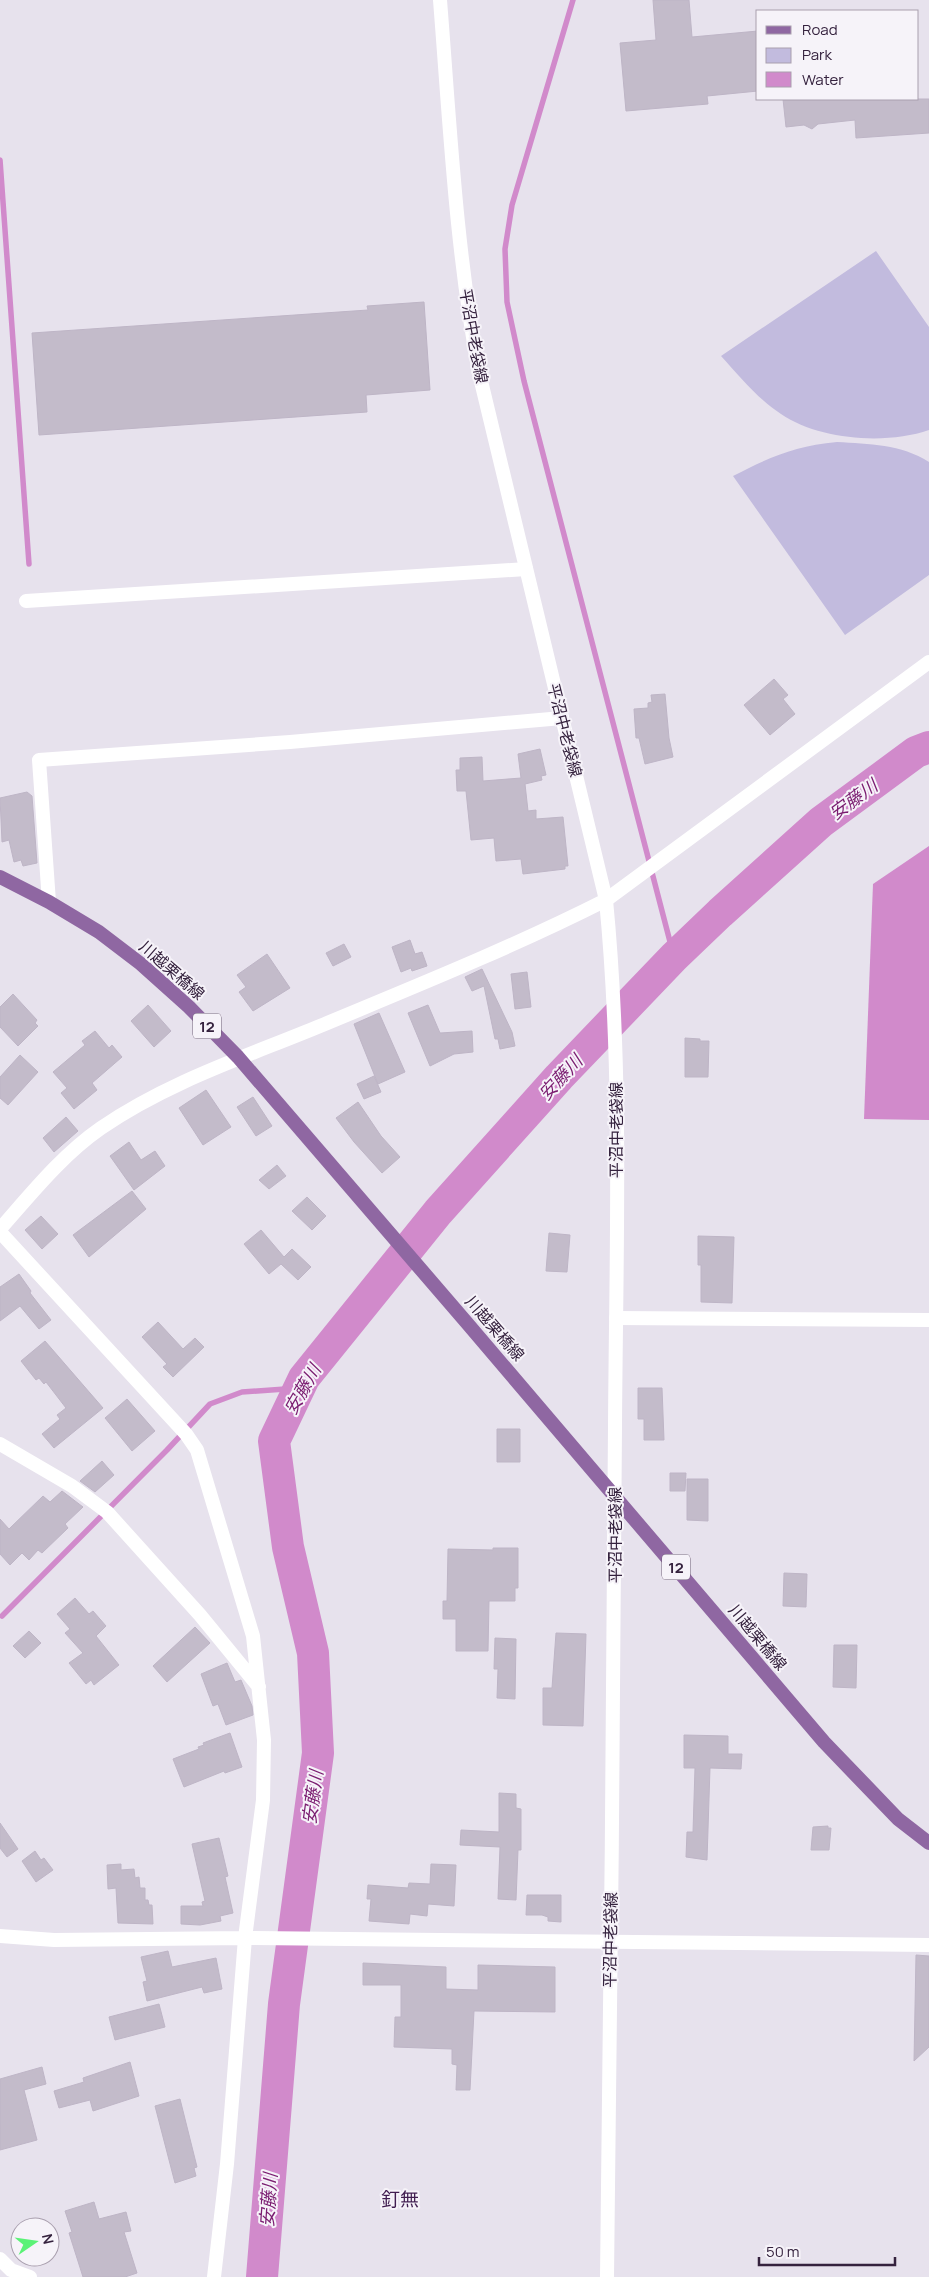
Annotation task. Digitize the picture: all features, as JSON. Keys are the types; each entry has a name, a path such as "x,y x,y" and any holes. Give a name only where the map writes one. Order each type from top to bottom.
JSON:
{"main road":[{"name":"川越栗橋線","path":"0,876 99,932 141,964 189,1007 238,1057 615,1495 824,1742 864,1786 898,1818 929,1843"}],"street":[{"name":"平沼中老袋線","path":"440,0 460,244 472,335 480,377 606,900 612,961 617,1089 607,2277"},
{"path":"26,601 526,569"},
{"path":"214,2277 263,1800 264,1740 254,1636 197,1450 186,1434 0,1231 46,1178 100,1129 132,1108 238,1057 318,1027 548,930 606,900 929,662"},
{"path":"49,902 39,760 290,742 562,718"},
{"path":"616,1318 929,1320"},
{"path":"0,1444 72,1486 107,1512 200,1615 259,1687"},
{"path":"0,1936 54,1940 248,1938 929,1945"},
{"path":"0,2259 11,2270 30,2277"}],"green space":[{"path":"876,251 929,327 929,430 912,435 873,438 853,437 814,430 781,414 765,402 721,356"},
{"path":"837,442 873,444 896,448 929,462 929,575 845,635 733,476 783,453 808,446"}],"water":[{"path":"929,846 929,1120 864,1119 873,884"}],"building":[{"path":"653,0 689,0 692,37 756,31 756,91 707,96 708,104 626,111 620,43 656,40"},
{"path":"929,99 929,133 856,138 855,120 818,124 812,129 804,125 786,127 783,100"},
{"path":"424,302 430,390 366,395 367,412 39,435 32,333 368,310 367,306"},
{"path":"774,679 788,695 783,699 795,714 770,735 744,705"},
{"path":"665,694 669,738 673,757 645,764 639,738 636,738 634,709 648,708 648,703 652,702 651,695"},
{"path":"540,749 546,775 541,776 542,780 525,784 528,811 536,810 536,819 563,817 568,866 565,866 565,869 523,874 521,859 496,861 494,838 471,840 466,791 457,791 456,770 460,770 460,758 482,757 483,781 521,778 518,754"},
{"path":"27,792 32,796 37,863 23,866 21,860 14,862 9,840 2,842 0,798"},
{"path":"410,940 415,954 422,952 427,966 412,971 411,968 401,972 392,947"},
{"path":"344,944 351,957 333,966 326,953"},
{"path":"267,954 290,988 253,1011 239,992 246,987 237,975"},
{"path":"482,969 512,1032 515,1046 500,1049 498,1039 495,1039 484,986 472,991 465,977"},
{"path":"527,972 531,1007 515,1009 511,974"},
{"path":"13,994 37,1020 35,1023 38,1026 18,1046 0,1027 0,1007"},
{"path":"148,1005 171,1031 154,1047 131,1021"},
{"path":"428,1005 440,1033 472,1031 473,1052 454,1054 430,1066 408,1013"},
{"path":"379,1013 405,1072 378,1084 354,1024"},
{"path":"95,1031 109,1048 112,1045 122,1057 92,1083 97,1090 74,1109 61,1093 67,1088 53,1072 85,1045 82,1041"},
{"path":"685,1038 709,1041 708,1077 685,1077"},
{"path":"20,1055 38,1072 8,1105 0,1098 0,1077"},
{"path":"374,1076 381,1092 364,1099 357,1084"},
{"path":"206,1090 231,1127 203,1145 179,1108"},
{"path":"253,1097 272,1126 256,1136 237,1107"},
{"path":"358,1102 381,1136 400,1157 382,1173 354,1142 336,1118"},
{"path":"66,1117 78,1131 54,1152 43,1138"},
{"path":"129,1142 141,1160 155,1151 165,1166 134,1190 110,1156"},
{"path":"277,1165 286,1176 269,1189 259,1180"},
{"path":"132,1191 146,1209 89,1257 73,1235"},
{"path":"307,1197 326,1216 312,1230 292,1211"},
{"path":"41,1216 58,1234 42,1249 25,1230"},
{"path":"261,1230 284,1257 292,1249 311,1267 298,1280 281,1264 269,1274 244,1244"},
{"path":"549,1233 570,1235 567,1272 546,1271"},
{"path":"698,1236 734,1237 732,1303 701,1302 701,1265 698,1265"},
{"path":"19,1274 31,1291 30,1293 51,1320 39,1329 20,1306 0,1321 0,1287"},
{"path":"158,1322 183,1349 195,1338 204,1347 173,1377 163,1367 167,1364 142,1337"},
{"path":"45,1341 103,1408 54,1448 42,1434 60,1419 57,1415 66,1408 46,1382 44,1384 39,1378 36,1380 21,1361"},
{"path":"638,1388 662,1388 664,1440 644,1440 644,1419 638,1419"},
{"path":"127,1399 155,1431 132,1451 105,1418"},
{"path":"497,1429 520,1429 520,1462 497,1462"},
{"path":"102,1461 114,1475 95,1492 80,1481"},
{"path":"670,1473 686,1473 685,1491 670,1491"},
{"path":"687,1479 708,1479 708,1521 687,1520"},
{"path":"62,1491 83,1507 65,1524 68,1528 42,1553 38,1550 29,1560 22,1553 10,1565 0,1554 0,1519 9,1529 43,1496 50,1502"},
{"path":"493,1548 518,1548 518,1588 515,1588 515,1601 489,1601 488,1651 456,1651 456,1619 443,1619 443,1601 447,1601 448,1549 493,1550"},
{"path":"784,1573 807,1574 806,1607 783,1606"},
{"path":"75,1598 89,1614 93,1611 106,1626 96,1636 119,1665 94,1685 91,1680 86,1684 69,1663 83,1653 65,1633 70,1629 57,1614"},
{"path":"195,1627 210,1643 167,1682 153,1666"},
{"path":"29,1631 41,1643 25,1658 13,1646"},
{"path":"556,1633 586,1634 583,1726 543,1725 543,1688 552,1688"},
{"path":"495,1638 516,1639 515,1699 497,1698 498,1669 494,1669"},
{"path":"834,1645 857,1645 856,1688 833,1687"},
{"path":"227,1663 235,1682 241,1680 252,1706 253,1715 226,1725 218,1704 213,1706 201,1674"},
{"path":"230,1733 242,1767 225,1773 224,1771 184,1787 173,1759 199,1749 198,1747 204,1745 203,1743"},
{"path":"684,1735 728,1736 728,1754 742,1754 741,1769 710,1768 707,1860 686,1857 687,1832 693,1832 695,1768 684,1768"},
{"path":"499,1793 516,1794 516,1808 521,1809 521,1850 518,1850 516,1900 498,1899 500,1847 460,1845 461,1830 499,1832"},
{"path":"0,1823 18,1849 7,1857 0,1848"},
{"path":"828,1826 828,1828 831,1828 829,1850 811,1850 813,1827"},
{"path":"219,1838 228,1876 225,1877 233,1913 220,1916 221,1921 200,1925 181,1924 181,1906 203,1906 202,1902 205,1901 192,1844"},
{"path":"35,1851 41,1860 44,1858 53,1870 36,1882 22,1861"},
{"path":"121,1864 121,1870 134,1869 135,1878 139,1877 140,1888 145,1888 145,1900 148,1900 149,1905 152,1905 153,1924 118,1923 116,1888 108,1889 107,1865"},
{"path":"431,1864 456,1865 454,1906 428,1904 427,1916 410,1914 409,1924 369,1921 371,1899 367,1899 368,1885 408,1888 409,1883 430,1884"},
{"path":"527,1895 561,1895 561,1922 548,1921 548,1917 542,1915 526,1915"},
{"path":"168,1951 172,1967 216,1958 222,1989 204,1993 202,1987 147,2001 143,1982 147,1981 141,1957"},
{"path":"916,1955 929,1956 929,2047 914,2061"},
{"path":"363,1963 446,1967 446,1989 478,1990 478,1965 555,1967 555,2012 474,2011 470,2090 456,2090 457,2065 452,2064 452,2049 394,2047 395,2017 401,2017 401,1985 363,1985"},
{"path":"159,2004 165,2027 115,2040 109,2017"},
{"path":"130,2062 139,2096 93,2111 90,2100 59,2108 54,2091 84,2082 83,2078"},
{"path":"42,2067 46,2084 24,2090 37,2140 0,2150 0,2079"},
{"path":"180,2099 197,2167 194,2168 196,2176 175,2183 155,2106"},
{"path":"94,2202 99,2219 126,2212 131,2231 124,2232 137,2273 125,2277 83,2277 69,2233 72,2232 65,2211"}],"waterway":[{"path":"573,0 512,205 505,249 507,302 524,381 674,957"},
{"path":"0,160 29,564"},
{"name":"安藤川","path":"262,2277 284,2004 318,1753 313,1653 288,1547 274,1441 304,1378 438,1212 559,1077 674,957 821,822 916,752 929,747"},
{"path":"2,1616 167,1450 210,1404 242,1392 299,1388"}],"district":[{"name":"釘無","path":"400,2199"}]}
